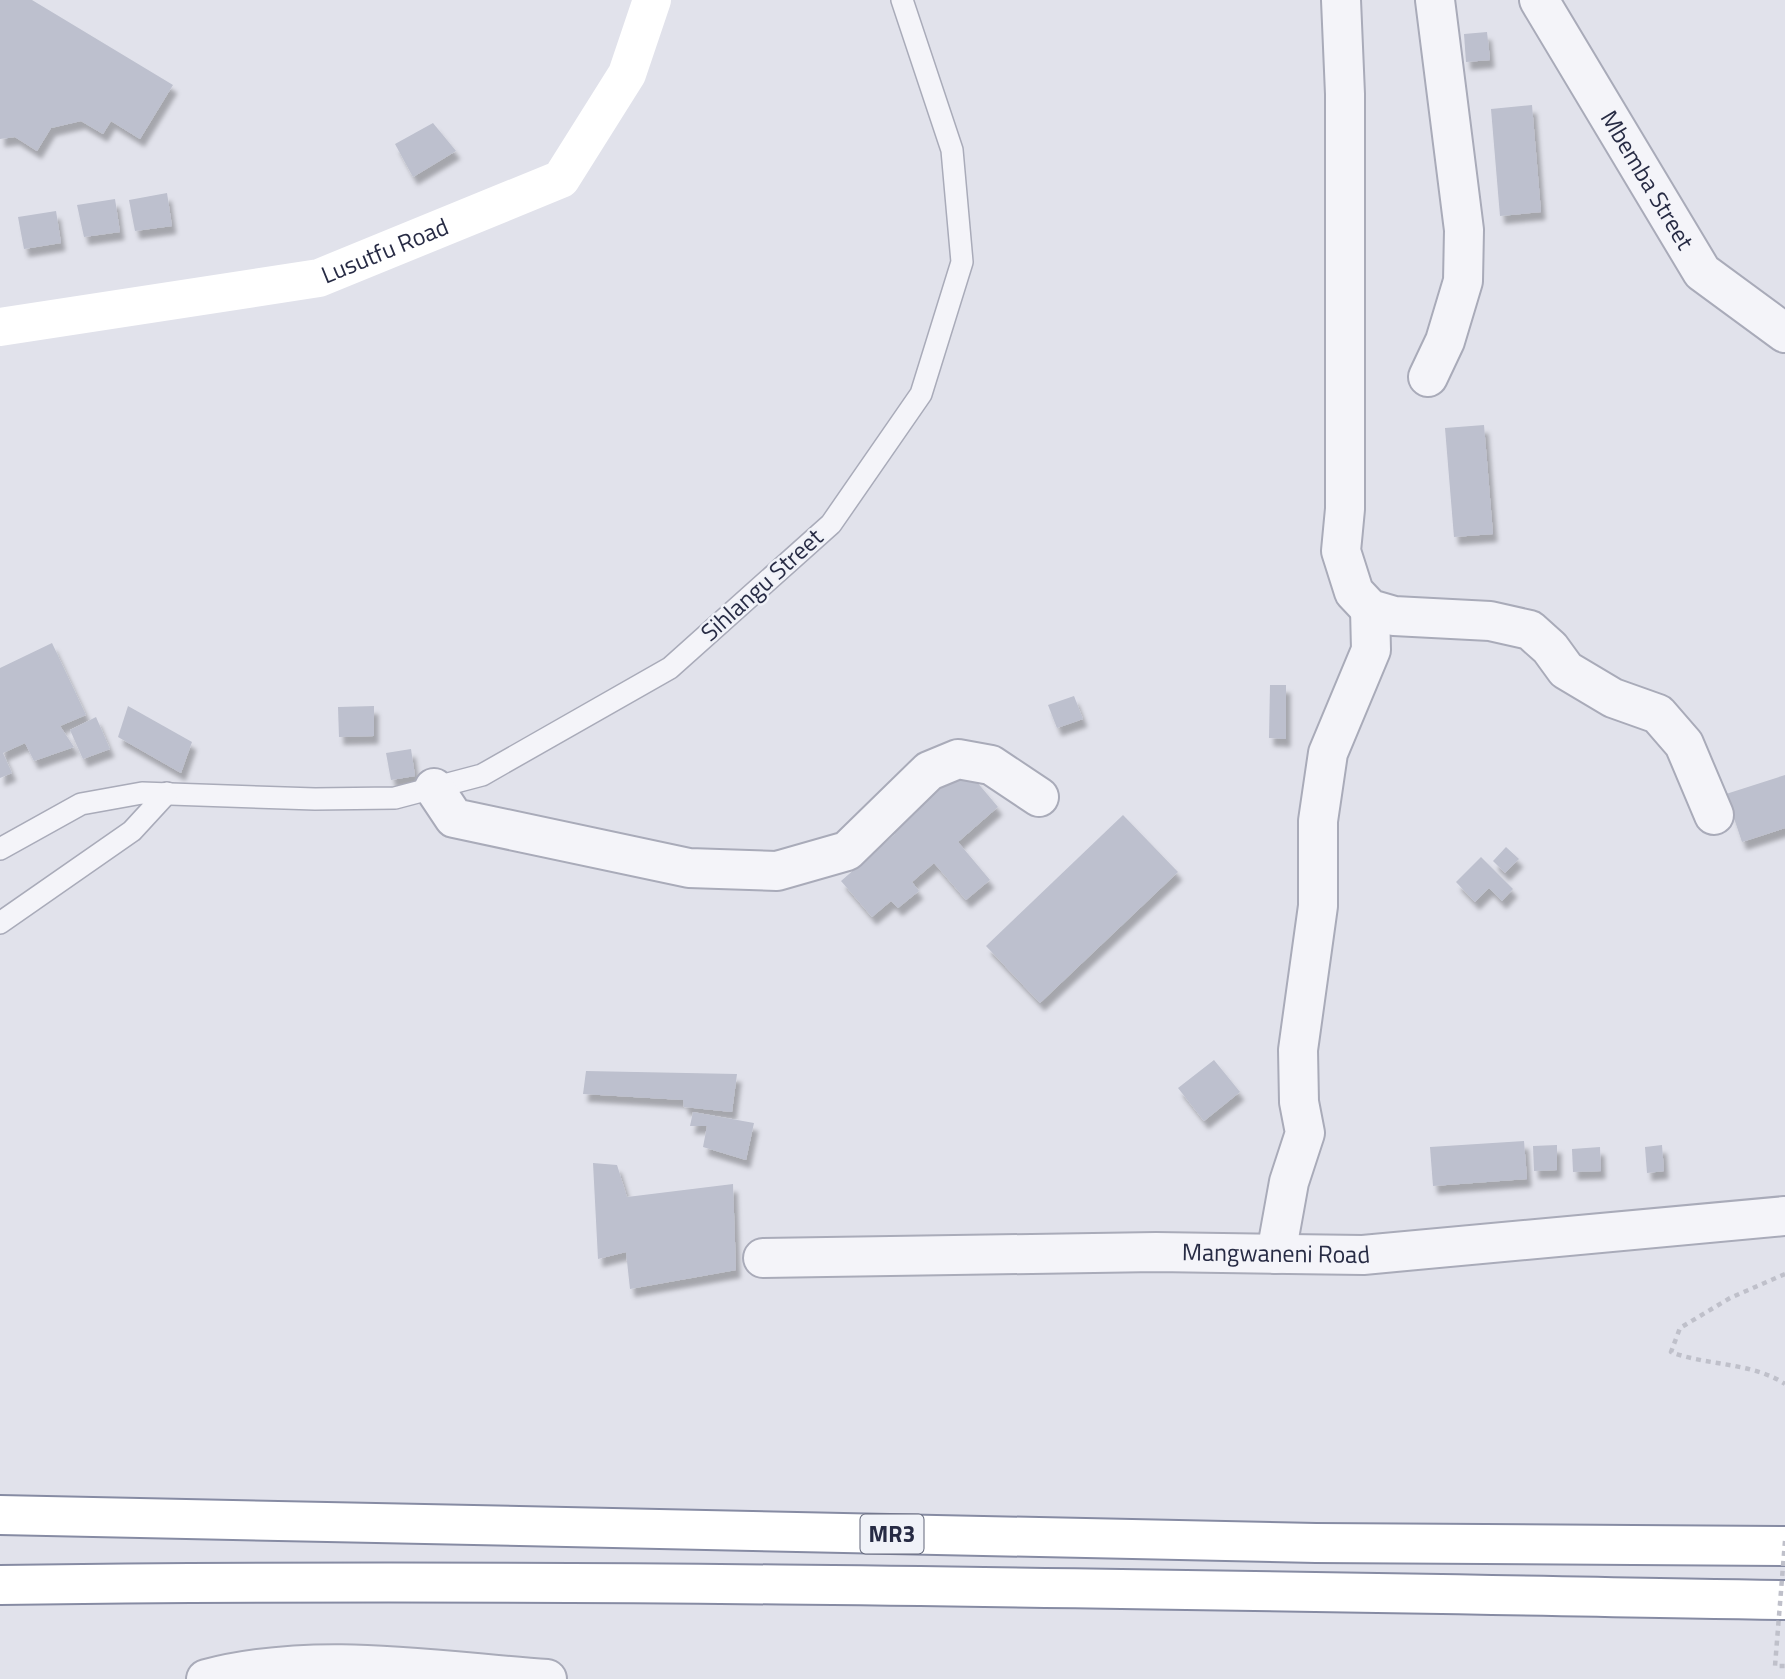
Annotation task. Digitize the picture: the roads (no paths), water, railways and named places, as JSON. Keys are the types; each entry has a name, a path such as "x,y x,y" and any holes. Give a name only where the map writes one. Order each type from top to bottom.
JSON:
{"main road":[{"name":"Lusutfu Road","path":"0,327 320,278 561,179 627,75 652,0"},
{"name":"MR3","path":"0,1515 1316,1543 1785,1543"},
{"name":"MR3","path":"0,1585 270,1581 1315,1592 1785,1600"}],"street":[{"path":"1341,0 1345,94 1345,509 1341,551 1354,592 1370,609 1394,617 1490,621 1530,630 1550,648 1566,670 1613,698 1658,714 1684,744 1714,815"},
{"path":"1428,377 1445,341 1463,281 1464,230 1435,0"},
{"name":"Mbemba Street","path":"1539,0 1702,272 1785,333"},
{"path":"1276,1254 1289,1182 1305,1133 1299,1102 1297,1050 1318,906 1318,821 1328,753 1371,650 1370,609"},
{"path":"434,788 454,818 689,869 777,871 848,851 929,771 958,759 990,765 1039,797"},
{"name":"Mangwaneni Road","path":"763,1258 1156,1252 1363,1255 1785,1216"},
{"path":"206,1679 232,1672 316,1663 547,1679"}],"lane":[{"name":"Sihlangu Street","path":"0,849 81,804 142,793 396,798 482,775 670,667 831,524 921,394 962,262 952,150 902,0"},
{"path":"0,923 132,831 167,793"}]}
